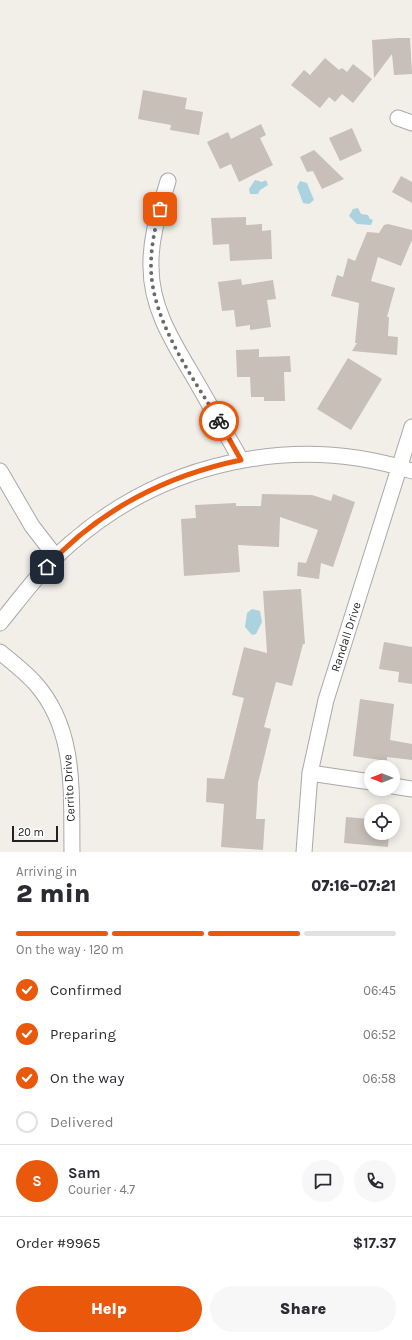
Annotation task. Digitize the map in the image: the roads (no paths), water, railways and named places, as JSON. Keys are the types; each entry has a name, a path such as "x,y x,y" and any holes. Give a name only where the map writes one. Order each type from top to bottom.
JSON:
{"street":[{"path":"168,181 151,252 154,297 158,312 170,337 241,460"},
{"name":"Randall Drive","path":"304,852 310,773 326,700 406,469 412,427"},
{"path":"0,623 56,557 87,529 117,508 172,480 218,464 292,454 328,455 365,459 406,469"},
{"path":"0,471 32,526 56,557"},
{"name":"Cerrito Drive","path":"0,652 35,683 52,708 64,736 70,766 72,852"},
{"path":"310,773 364,781"},
{"path":"400,787 412,789"}],"water":[{"path":"255,180 262,182 266,180 268,185 260,190 258,194 250,194 249,189"},
{"path":"300,181 307,183 314,200 309,204 303,203 297,187"},
{"path":"358,208 361,214 368,215 370,219 373,220 371,225 357,224 349,216 353,209"},
{"path":"252,609 260,611 262,622 256,634 252,635 245,627 247,613"}]}
